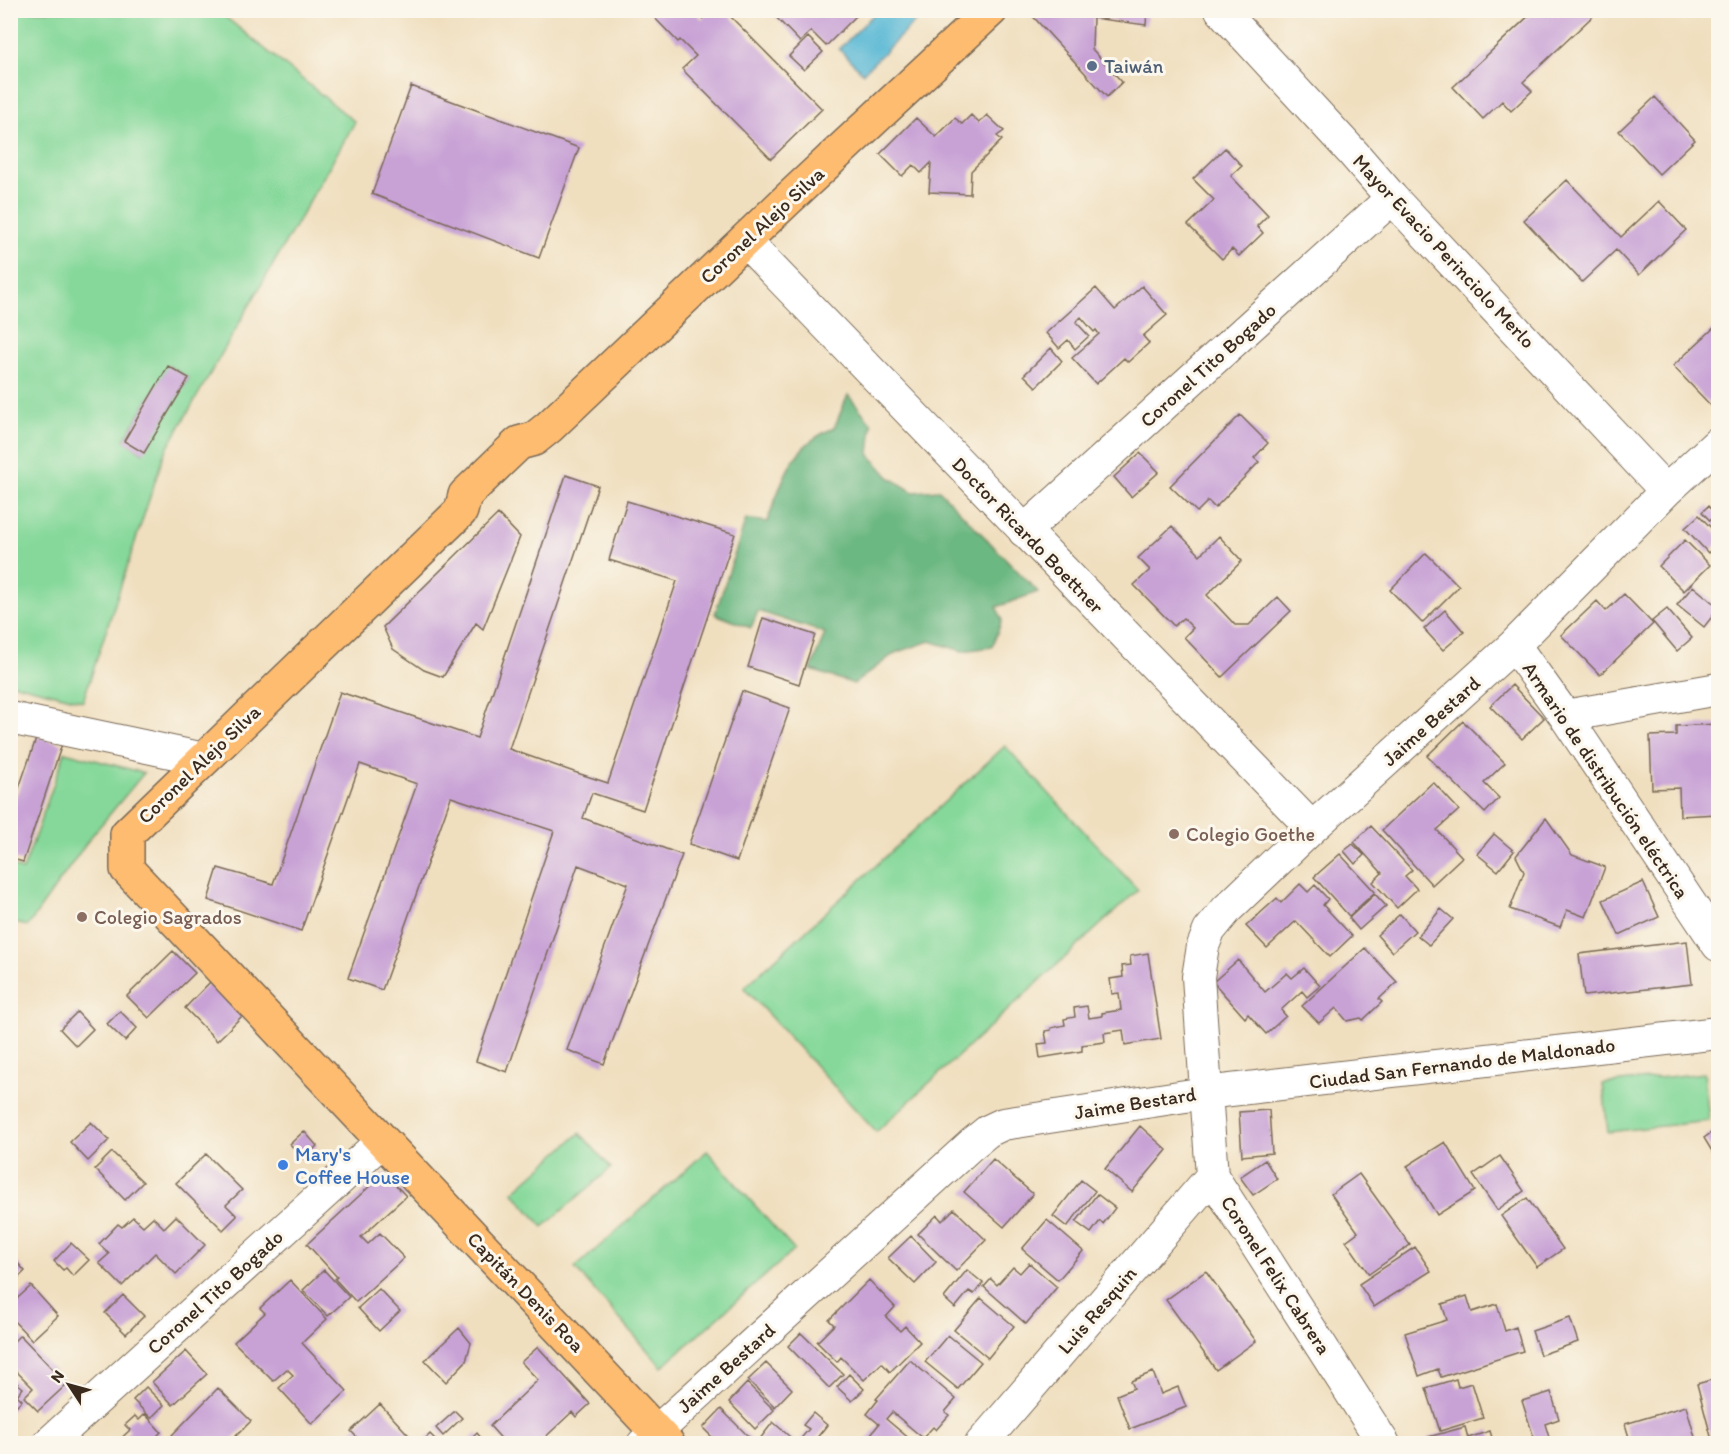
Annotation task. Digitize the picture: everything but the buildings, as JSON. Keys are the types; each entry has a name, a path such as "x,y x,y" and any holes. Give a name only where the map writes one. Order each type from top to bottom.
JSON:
{"main road":[{"name":"Coronel Alejo Silva","path":"382,1141 127,869 127,834 461,511 477,509 530,456 534,439 991,10"},
{"name":"Capitán Denis Roa","path":"382,1141 656,1439"}],"street":[{"name":"Mayor Evacio Perinciolo Merlo","path":"1221,10 1392,198 1666,491"},
{"name":"Coronel Tito Bogado","path":"1024,531 1392,198"},
{"name":"Doctor Ricardo Boettner","path":"745,241 1312,828"},
{"name":"Jaime Bestard","path":"656,1439 988,1131 1003,1124 1021,1120 1205,1093 1198,977 1203,946 1209,931 1223,913 1312,828 1514,645 1666,491 1719,443"},
{"name":"Armario de distribución eléctrica","path":"1514,645 1565,716 1719,945"},
{"path":"1565,716 1719,689"},
{"path":"10,718 204,759"},
{"name":"Ciudad San Fernando de Maldonado","path":"1205,1093 1719,1033"},
{"name":"Coronel Felix Cabrera","path":"1205,1093 1212,1176 1384,1443"},
{"name":"Coronel Tito Bogado","path":"48,1443 382,1141"},
{"name":"Luis Resquin","path":"981,1443 1212,1176"}],"green space":[{"path":"11,11 218,11 355,122 164,454 83,701 11,683","holes":["169,366 189,378 143,453 124,440"]},
{"path":"848,395 872,424 869,454 889,477 913,492 939,490 1038,592 997,607 1002,620 992,647 962,651 930,641 895,653 854,684 811,670 825,633 758,611 751,628 715,614 746,519 767,522 783,479 797,455 819,436 834,428"},
{"path":"1005,746 1138,890 876,1132 744,988"},
{"path":"65,752 144,773 90,838 28,926 11,922 11,866 23,870"},
{"path":"1704,1073 1709,1121 1608,1132 1603,1084"},
{"path":"580,1133 611,1168 543,1227 513,1192"},
{"path":"707,1151 794,1250 662,1367 575,1268"}],"water":[{"path":"877,11 926,11 863,73 839,49"}],"place":[{"name":"Taiwán","path":"1092,66"},
{"name":"Colegio Goethe","path":"1174,834"},
{"name":"Colegio Sagrados","path":"82,917"},
{"name":"Mary's Coffee House","path":"283,1165"}]}
